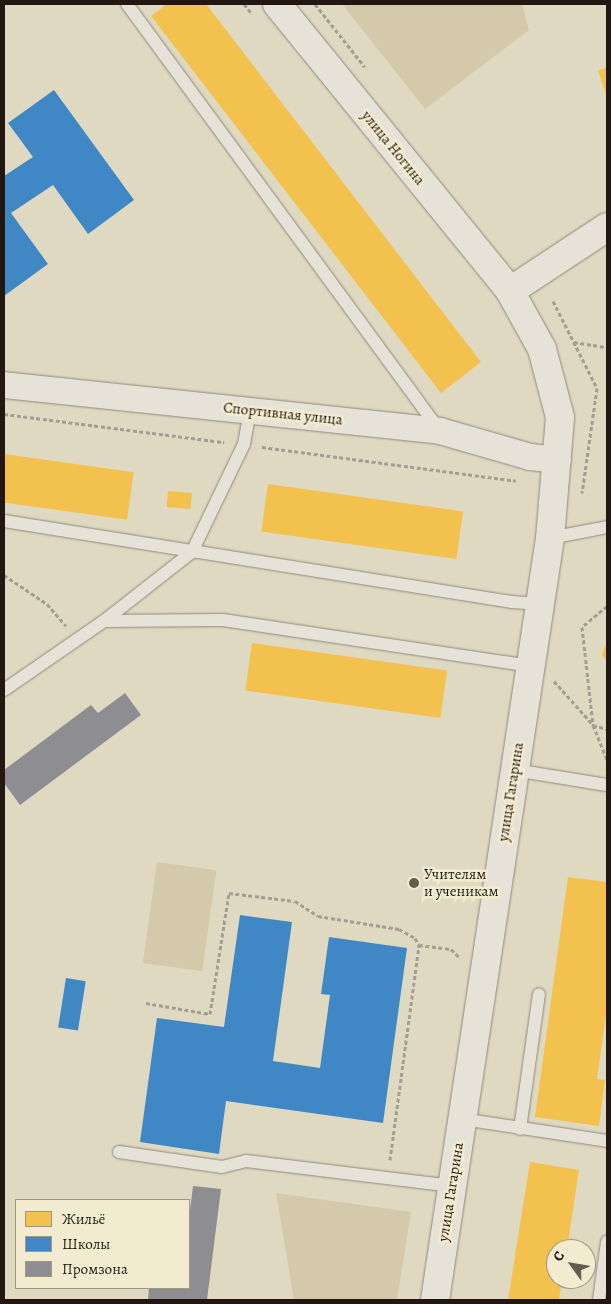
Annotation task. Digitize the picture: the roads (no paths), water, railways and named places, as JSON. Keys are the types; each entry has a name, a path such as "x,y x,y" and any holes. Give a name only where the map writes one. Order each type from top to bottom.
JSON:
{"street":[{"name":"улица Ногина","path":"267,12 510,291"},
{"path":"510,291 607,227"},
{"name":"улица Гагарина","path":"435,1300 550,538 558,460 560,417 542,349 510,291"},
{"name":"Спортивная улица","path":"4,385 440,431 530,457 558,460"}],"lane":[{"path":"127,4 440,431"},
{"path":"4,690 104,621 192,552 244,444 250,410"},
{"path":"4,521 192,552 539,604"},
{"path":"550,538 607,527"},
{"path":"104,621 223,620 530,666"},
{"path":"514,770 607,785"},
{"path":"520,1129 539,994"},
{"path":"462,1120 607,1141"},
{"path":"119,1152 222,1167 246,1161 452,1186"},
{"path":"599,1300 607,1242"}],"place":[{"name":"Учителям и ученикам","path":"414,883"}]}
